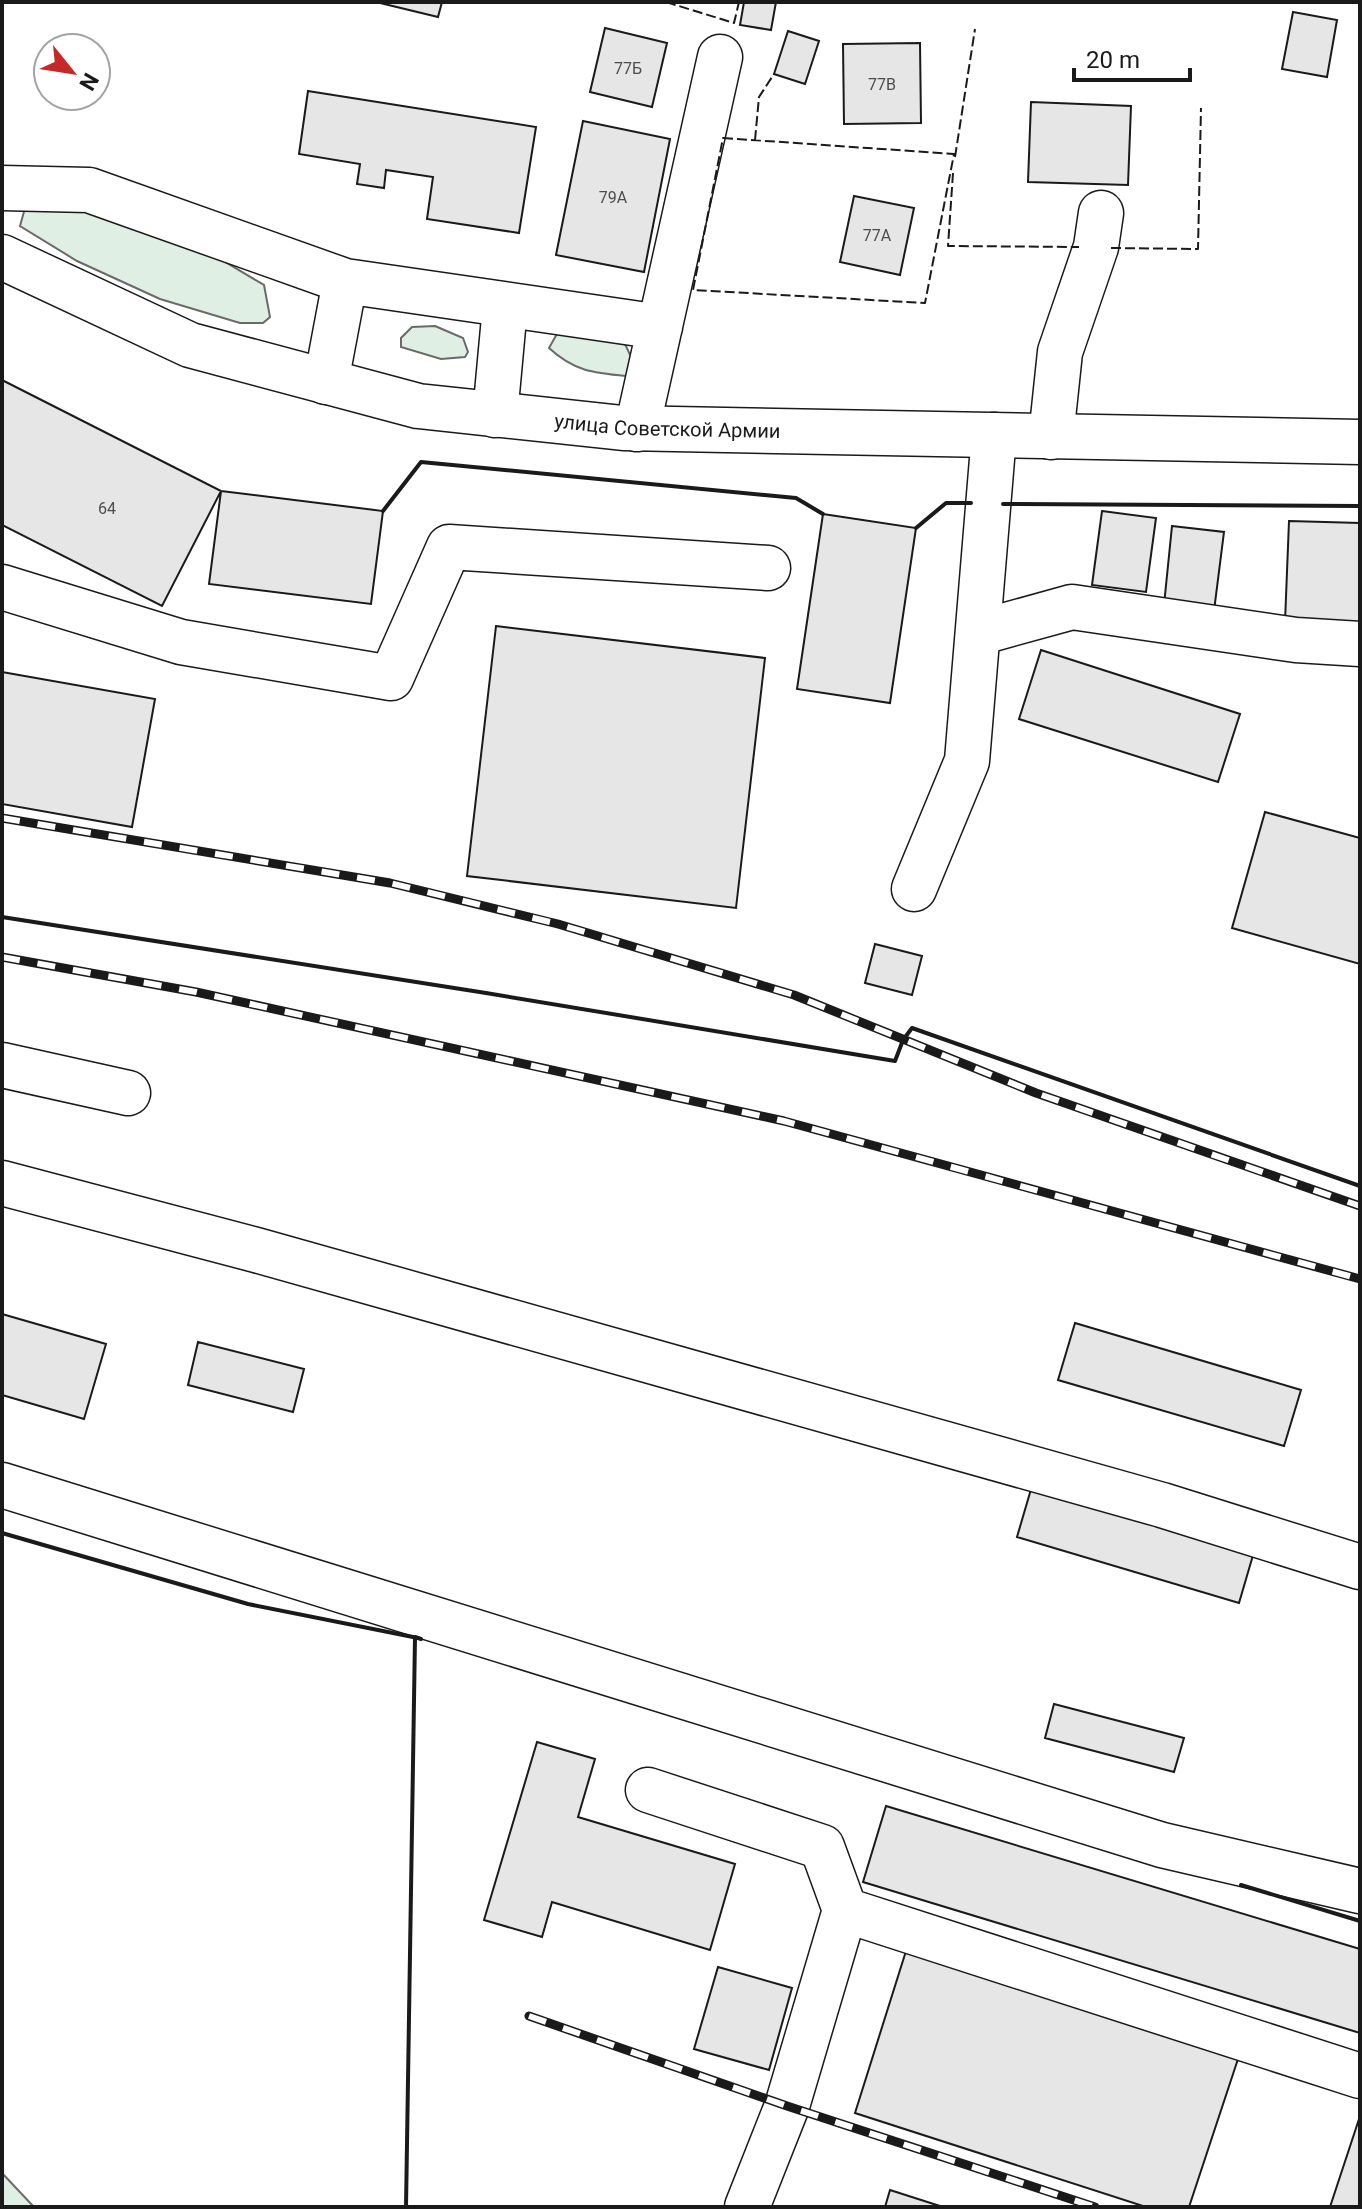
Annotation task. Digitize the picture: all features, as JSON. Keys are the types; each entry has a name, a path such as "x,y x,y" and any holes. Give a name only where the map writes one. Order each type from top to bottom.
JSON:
{"main road":[{"path":"637,429 720,57"},
{"path":"2,188 89,190 345,281 505,307 660,327"},
{"path":"1051,437 1060,352 1096,247 1101,213"},
{"name":"улица Советской Армии","path":"2,257 190,345 418,406 637,429 1360,442"},
{"path":"326,382 345,281"},
{"path":"495,415 505,307"},
{"path":"914,889 967,761 994,435"},
{"path":"2,587 181,642 391,678 449,547 768,568"},
{"path":"978,633 1072,607 1296,640 1360,644"},
{"path":"2,1065 128,1093"},
{"path":"2,1183 256,1250 1148,1501 1360,1567"},
{"path":"2,1485 1162,1845 1360,1891"},
{"path":"648,1790 822,1847 845,1910 787,2106 747,2207"},
{"path":"845,1910 1360,2076"}],"green space":[{"path":"71,203 220,259 264,285 270,317 263,323 240,323 160,299 77,261 20,226 25,208"},
{"path":"435,326 463,338 468,352 465,357 441,359 401,347 401,338 412,327"},
{"path":"558,332 612,332 625,344 633,361 626,376 594,372 567,362 549,348"},
{"path":"2,2173 34,2207 2,2207"}],"building":[{"path":"376,2 442,2 438,17"},
{"path":"744,2 776,2 771,30 740,25"},
{"path":"1293,12 1337,20 1327,77 1282,69"},
{"path":"605,28 667,43 652,107 590,92"},
{"path":"788,31 819,41 805,84 774,74"},
{"path":"920,43 921,123 844,124 843,44"},
{"path":"308,91 536,127 519,233 427,219 433,177 386,170 384,188 357,184 360,164 299,154"},
{"path":"1031,102 1131,106 1128,185 1028,182"},
{"path":"583,121 670,139 644,272 556,255"},
{"path":"854,196 914,208 900,275 840,262"},
{"path":"2,380 221,491 162,606 2,525"},
{"path":"221,491 383,511 371,604 209,584"},
{"path":"1102,511 1156,518 1146,592 1092,585"},
{"path":"823,514 916,528 890,703 797,689"},
{"path":"1289,521 1360,523 1360,625 1285,622"},
{"path":"1172,526 1224,532 1214,611 1164,605"},
{"path":"496,626 765,658 736,908 467,876"},
{"path":"1041,650 1240,714 1218,782 1019,719"},
{"path":"2,672 155,699 132,827 2,804"},
{"path":"1265,812 1360,838 1360,964 1232,928"},
{"path":"875,944 922,956 912,995 865,983"},
{"path":"2,1314 106,1344 84,1419 2,1395"},
{"path":"1075,1323 1301,1390 1284,1446 1058,1380"},
{"path":"198,1342 304,1369 293,1412 188,1385"},
{"path":"1034,1479 1256,1545 1239,1603 1017,1537"},
{"path":"1054,1704 1184,1738 1174,1772 1045,1738"},
{"path":"537,1742 595,1759 578,1817 735,1864 710,1950 552,1902 542,1937 484,1920"},
{"path":"886,1806 1360,1949 1360,2033 863,1882"},
{"path":"906,1951 1238,2059 1189,2207 1146,2207 855,2113"},
{"path":"718,1967 792,1988 769,2070 694,2049"},
{"path":"1360,2116 1360,2207 1330,2207"},
{"path":"890,2190 943,2207 885,2207"}],"railway":[{"path":"2,818 390,883 558,924 794,995 1036,1093 1360,1206"},
{"path":"2,957 196,992 784,1121 1360,1279"},
{"path":"529,2016 787,2106 1095,2207"}],"fence":[{"path":"666,2 734,23 739,2"},
{"path":"955,157 975,29"},
{"path":"755,140 759,97 774,74"},
{"path":"1111,248 1198,249 1201,108"},
{"path":"723,138 954,154 925,303 693,290 723,138"},
{"path":"953,173 948,246 1079,247"}],"wall":[{"path":"383,511 421,462 796,498 823,514"},
{"path":"916,528 946,503 971,503"},
{"path":"1003,504 1360,506"},
{"path":"2,917 895,1061 903,1040 912,1028 1360,1186"},
{"path":"2,1533 248,1604 413,1637"},
{"path":"406,2207 415,1637 421,1639"},
{"path":"1241,1885 1360,1921"}]}
